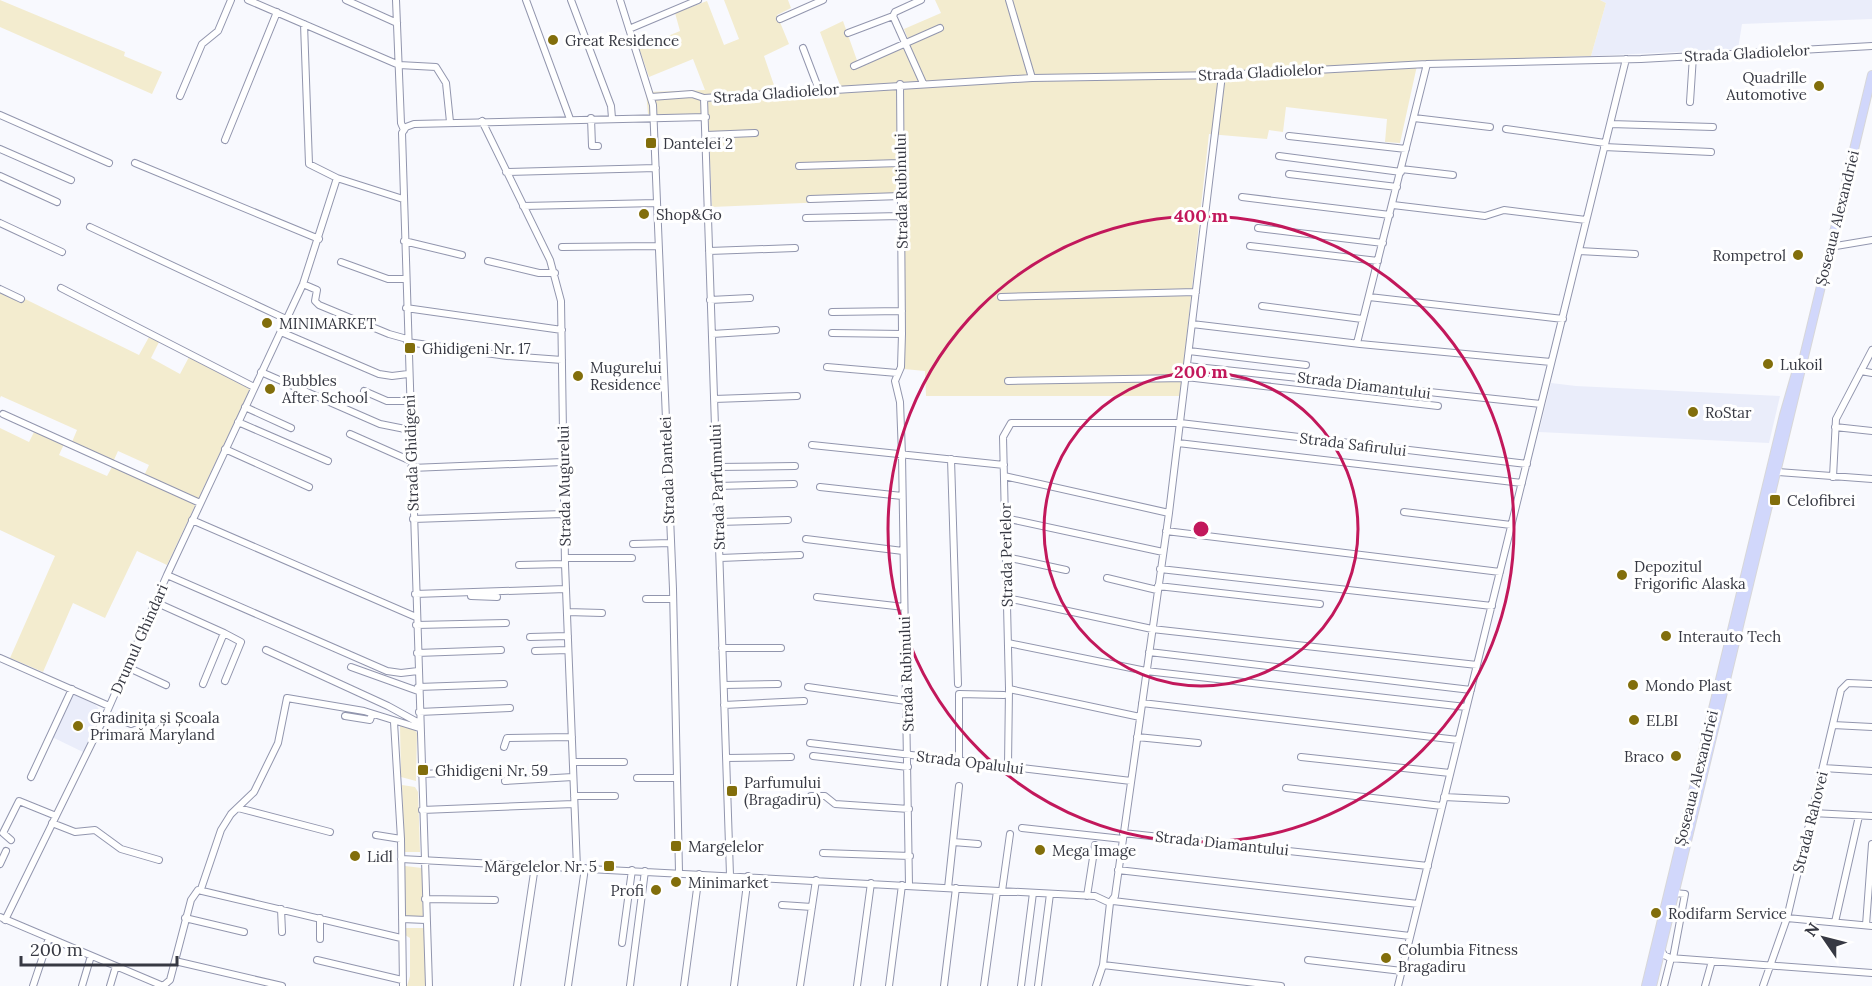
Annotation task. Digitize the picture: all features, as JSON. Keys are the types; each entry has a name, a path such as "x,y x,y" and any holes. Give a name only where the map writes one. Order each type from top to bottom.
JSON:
{"main road":[{"name":"Șoseaua Alexandriei","path":"1653,984 1777,472 1801,361 1872,75"},
{"name":"Șoseaua Alexandriei","path":"1646,986 1784,415 1801,361"}],"street":[{"path":"180,96 202,44 218,30 231,0"},
{"path":"248,0 399,65 429,64 440,70 446,83 450,122 414,124 404,130"},
{"path":"346,0 397,23"},
{"path":"396,0 399,65"},
{"path":"526,0 570,119"},
{"path":"571,0 610,106 612,118"},
{"name":"Strada Dantelei","path":"620,0 651,97 654,117 673,599 680,872"},
{"path":"629,29 699,0"},
{"path":"780,19 813,2 823,0"},
{"path":"848,33 892,16 895,12 921,0"},
{"path":"1010,0 1032,78"},
{"path":"225,140 277,12"},
{"path":"892,16 907,43 923,83"},
{"path":"304,24 309,164 337,178 403,200"},
{"path":"854,66 940,28"},
{"name":"Strada Gladiolelor","path":"651,97 692,94 704,98 900,84 1032,78 1222,75 1427,64 1626,59 1872,46"},
{"path":"803,48 819,90"},
{"path":"1690,102 1693,56"},
{"path":"1398,986 1626,59"},
{"path":"1358,343 1362,319 1393,205 1427,64"},
{"name":"Strada Ghidigeni","path":"399,65 401,123 404,130 401,139 405,279 429,986"},
{"path":"1096,986 1102,967 1111,902 1119,870 1169,513 1222,75"},
{"name":"Strada Rubinului","path":"889,986 910,856 902,454 900,402 895,381 901,367 902,334 900,84"},
{"name":"Strada Parfumului","path":"704,98 730,875"},
{"path":"0,115 109,163"},
{"name":"Strada Gladiolelor","path":"450,122 706,117"},
{"path":"1414,117 1490,127"},
{"path":"591,118 592,146 598,146"},
{"name":"Strada Mugurelui","path":"482,121 555,273 561,301 565,561 577,868"},
{"path":"1610,124 1713,127"},
{"path":"1506,129 1604,145 1711,152"},
{"path":"706,135 755,132"},
{"path":"1289,136 1406,149"},
{"path":"0,149 71,180"},
{"path":"1279,156 1453,175"},
{"path":"135,163 319,239"},
{"path":"799,166 900,163"},
{"path":"506,172 656,168"},
{"path":"1289,174 1397,188"},
{"path":"0,176 57,202"},
{"name":"Drumul Ghindari","path":"3,918 106,714 167,574 303,284 337,178"},
{"path":"810,199 901,196"},
{"path":"1242,197 1390,215"},
{"path":"523,206 657,203"},
{"path":"1393,205 1485,216 1504,210 1586,220"},
{"path":"806,218 901,216"},
{"path":"0,223 62,252"},
{"path":"90,227 286,319"},
{"path":"1258,228 1383,243"},
{"path":"1830,247 1872,240"},
{"path":"404,241 462,255"},
{"path":"562,247 658,246"},
{"path":"1250,246 1378,261"},
{"path":"709,251 795,248"},
{"path":"1579,251 1635,254"},
{"path":"488,261 539,273 555,273"},
{"path":"341,262 388,279 405,279"},
{"path":"303,284 317,290 315,301 319,305 407,340 507,356 562,360"},
{"path":"61,288 254,387"},
{"path":"0,289 21,298"},
{"path":"1001,297 1196,292"},
{"path":"1369,297 1563,319"},
{"path":"711,300 750,298"},
{"path":"1262,306 1362,319"},
{"path":"406,308 562,330"},
{"path":"832,312 902,311"},
{"path":"1192,324 1551,362"},
{"path":"711,334 776,330"},
{"path":"280,332 379,374 408,375"},
{"path":"832,333 902,334"},
{"path":"1833,477 1835,427 1840,412 1872,350"},
{"path":"1189,351 1306,365"},
{"name":"Strada Diamantului","path":"1187,366 1541,404"},
{"path":"827,367 897,374"},
{"path":"1861,371 1872,373"},
{"path":"261,372 380,424 410,430"},
{"path":"1008,381 1186,378 1438,406"},
{"path":"364,392 387,401 409,401"},
{"path":"714,399 797,396"},
{"path":"245,407 291,428"},
{"path":"3,414 200,503"},
{"path":"238,422 328,461"},
{"name":"Strada Safirului","path":"1011,423 1180,423 1527,464"},
{"name":"Strada Perlelor","path":"1008,766 1009,689 1003,437 1011,423"},
{"path":"1835,427 1872,431"},
{"path":"350,434 411,464 563,462"},
{"path":"1178,443 1522,483"},
{"path":"812,445 1004,465"},
{"path":"225,449 309,487"},
{"path":"951,459 958,684"},
{"path":"716,467 795,466"},
{"path":"1777,472 1872,480"},
{"path":"1004,476 1169,513"},
{"path":"717,486 794,484"},
{"path":"820,487 902,496"},
{"path":"1404,512 1511,525"},
{"path":"413,519 564,514"},
{"path":"1005,518 1163,552"},
{"path":"192,520 416,616"},
{"path":"718,522 788,520"},
{"path":"1166,531 1500,572"},
{"path":"806,539 903,551"},
{"path":"633,544 671,543"},
{"path":"720,558 800,555"},
{"path":"1006,557 1066,570"},
{"path":"519,565 632,558"},
{"path":"1160,569 1492,606"},
{"path":"167,574 387,670 401,673 418,671"},
{"path":"1107,578 1158,588 1320,604"},
{"path":"415,596 566,589"},
{"path":"415,596 497,597"},
{"name":"Strada Rubinului","path":"817,597 904,607"},
{"path":"1007,598 1152,629 1477,665"},
{"path":"646,599 673,599"},
{"path":"155,602 241,642 225,681"},
{"path":"567,612 602,613"},
{"path":"416,625 506,623"},
{"path":"203,684 224,633"},
{"path":"530,637 568,636"},
{"path":"1008,643 1146,671 1466,707"},
{"path":"722,648 781,648"},
{"path":"266,650 388,706 419,725"},
{"path":"417,653 501,650"},
{"path":"535,651 568,650"},
{"path":"1149,652 1471,690"},
{"path":"0,658 109,706"},
{"path":"127,667 166,685"},
{"path":"351,667 418,689 504,684"},
{"path":"724,685 778,684"},
{"name":"Strada Rahovei","path":"1763,986 1787,918 1845,684 1872,684"},
{"path":"808,687 906,701"},
{"path":"1009,689 1140,717"},
{"path":"31,777 72,690"},
{"path":"959,760 959,694 1004,695"},
{"path":"3,918 163,986 171,980 185,918 221,830 257,787 278,742 287,698 319,701 394,722 419,725"},
{"path":"724,705 804,701"},
{"path":"1142,702 1458,740"},
{"path":"419,712 510,708"},
{"path":"106,714 131,724 140,720 155,725"},
{"path":"345,716 370,720 372,714"},
{"path":"317,960 403,983 401,839 394,722"},
{"path":"1833,725 1872,728"},
{"path":"504,747 507,738 572,737"},
{"path":"1137,737 1198,743"},
{"name":"Strada Opalului","path":"810,743 1131,781"},
{"path":"813,756 908,767"},
{"path":"726,758 791,757"},
{"path":"1301,757 1450,773"},
{"path":"573,762 624,762"},
{"path":"1823,768 1872,771"},
{"path":"421,774 491,771"},
{"path":"505,781 573,777"},
{"path":"637,778 677,778"},
{"path":"948,888 959,786"},
{"path":"1286,788 1442,806"},
{"path":"574,796 615,796"},
{"path":"811,796 825,796 835,804 909,809"},
{"path":"1444,797 1506,800"},
{"path":"11,840 3,833 19,801 56,816"},
{"path":"422,810 574,804"},
{"path":"238,808 330,832"},
{"path":"1812,813 1872,816"},
{"path":"1834,922 1859,816"},
{"path":"52,824 75,832 95,830 121,849 159,860"},
{"name":"Strada Diamantului","path":"1022,828 1428,866"},
{"path":"984,986 1010,834"},
{"path":"376,836 401,839"},
{"path":"953,842 978,844"},
{"path":"1787,918 1869,925 1872,844"},
{"path":"1087,896 1095,845"},
{"path":"0,864 6,852"},
{"path":"823,853 910,856"},
{"path":"401,860 424,859 680,872 1087,896 1100,897 1111,902 1410,936"},
{"path":"517,986 535,866"},
{"path":"568,986 585,868"},
{"path":"622,942 632,870"},
{"path":"1119,870 1418,904"},
{"path":"630,986 645,871"},
{"path":"684,986 699,874"},
{"path":"734,986 748,876"},
{"path":"800,986 816,880"},
{"path":"857,986 872,883"},
{"path":"944,986 956,888"},
{"path":"198,890 401,938"},
{"path":"1021,986 1033,893"},
{"path":"1664,986 1686,894 1674,893"},
{"path":"1038,986 1050,894"},
{"path":"425,899 495,900"},
{"path":"782,905 812,907"},
{"path":"281,909 282,932"},
{"path":"185,918 244,932"},
{"path":"320,918 320,939"},
{"path":"402,919 426,920"},
{"path":"33,986 49,938"},
{"path":"1660,948 1664,955 1672,958 1872,973"},
{"path":"82,986 91,956"},
{"path":"175,960 282,986"},
{"path":"1308,960 1402,971"},
{"path":"1706,986 1712,961"},
{"path":"110,986 116,966"},
{"path":"1102,967 1256,986"},
{"path":"1102,967 1281,986"}],"shaded area":[{"path":"0,0 125,52 124,56 162,72 152,94 0,27"},
{"path":"724,0 788,0 791,8 777,15 789,44 764,56 777,94 843,93 820,32 843,21 859,66 910,44 904,29 941,13 935,0 1600,0 1606,3 1591,56 1418,61 1400,143 1385,142 1387,119 1286,107 1283,132 1269,130 1267,139 1209,134 1180,396 926,396 925,371 904,369 900,199 712,207 708,116 648,114 646,92 705,90 693,59 649,77 639,48 680,31 675,13 707,1 724,45 739,39"},
{"path":"1600,0 1872,0 1872,19 1742,24 1738,49 1591,56 1606,3"},
{"path":"0,292 23,302 25,299 139,355 149,337 159,342 151,358 180,374 189,357 250,389 167,565 137,551 105,618 73,603 43,672 10,658 55,556 0,530 0,428 29,442 34,432 64,444 59,455 107,476 112,467 142,480 149,465 118,451 113,462 72,442 77,430 1,396 0,398"},
{"path":"1551,383 1780,396 1769,443 1539,432"},
{"name":"Gradinița și Școala Primară Maryland","path":"73,694 96,705 103,715 85,753 52,737"},
{"path":"400,725 413,728 417,733 416,781 401,777"},
{"path":"402,785 415,787 418,792 420,852 404,852"},
{"path":"405,866 422,868 423,916 405,917"},
{"path":"405,928 424,928 427,986 407,986 410,976 410,938 405,935"}],"place":[{"name":"Great Residence","path":"553,40"},
{"name":"Quadrille Automotive","path":"1819,86"},
{"name":"Dantelei 2","path":"651,143"},
{"name":"Shop&Go","path":"644,214"},
{"name":"Rompetrol","path":"1798,255"},
{"name":"MINIMARKET","path":"267,323"},
{"name":"Ghidigeni Nr. 17","path":"410,348"},
{"name":"Lukoil","path":"1768,364"},
{"name":"Mugurelui Residence","path":"578,376"},
{"name":"Bubbles After School","path":"270,389"},
{"name":"RoStar","path":"1693,412"},
{"name":"Celofibrei","path":"1775,500"},
{"name":"Depozitul Frigorific Alaska","path":"1622,575"},
{"name":"Interauto Tech","path":"1666,636"},
{"name":"Mondo Plast","path":"1633,685"},
{"name":"ELBI","path":"1634,720"},
{"name":"Gradinița și Școala Primară Maryland","path":"78,726"},
{"name":"Braco","path":"1676,756"},
{"name":"Ghidigeni Nr. 59","path":"423,770"},
{"name":"Parfumului (Bragadiru)","path":"732,791"},
{"name":"Margelelor","path":"676,846"},
{"name":"Mega Image","path":"1040,850"},
{"name":"Lidl","path":"355,856"},
{"name":"Mărgelelor Nr. 5","path":"609,866"},
{"name":"Minimarket","path":"676,882"},
{"name":"Profi","path":"656,890"},
{"name":"Rodifarm Service","path":"1656,913"},
{"name":"Columbia Fitness Bragadiru","path":"1386,958"}]}
